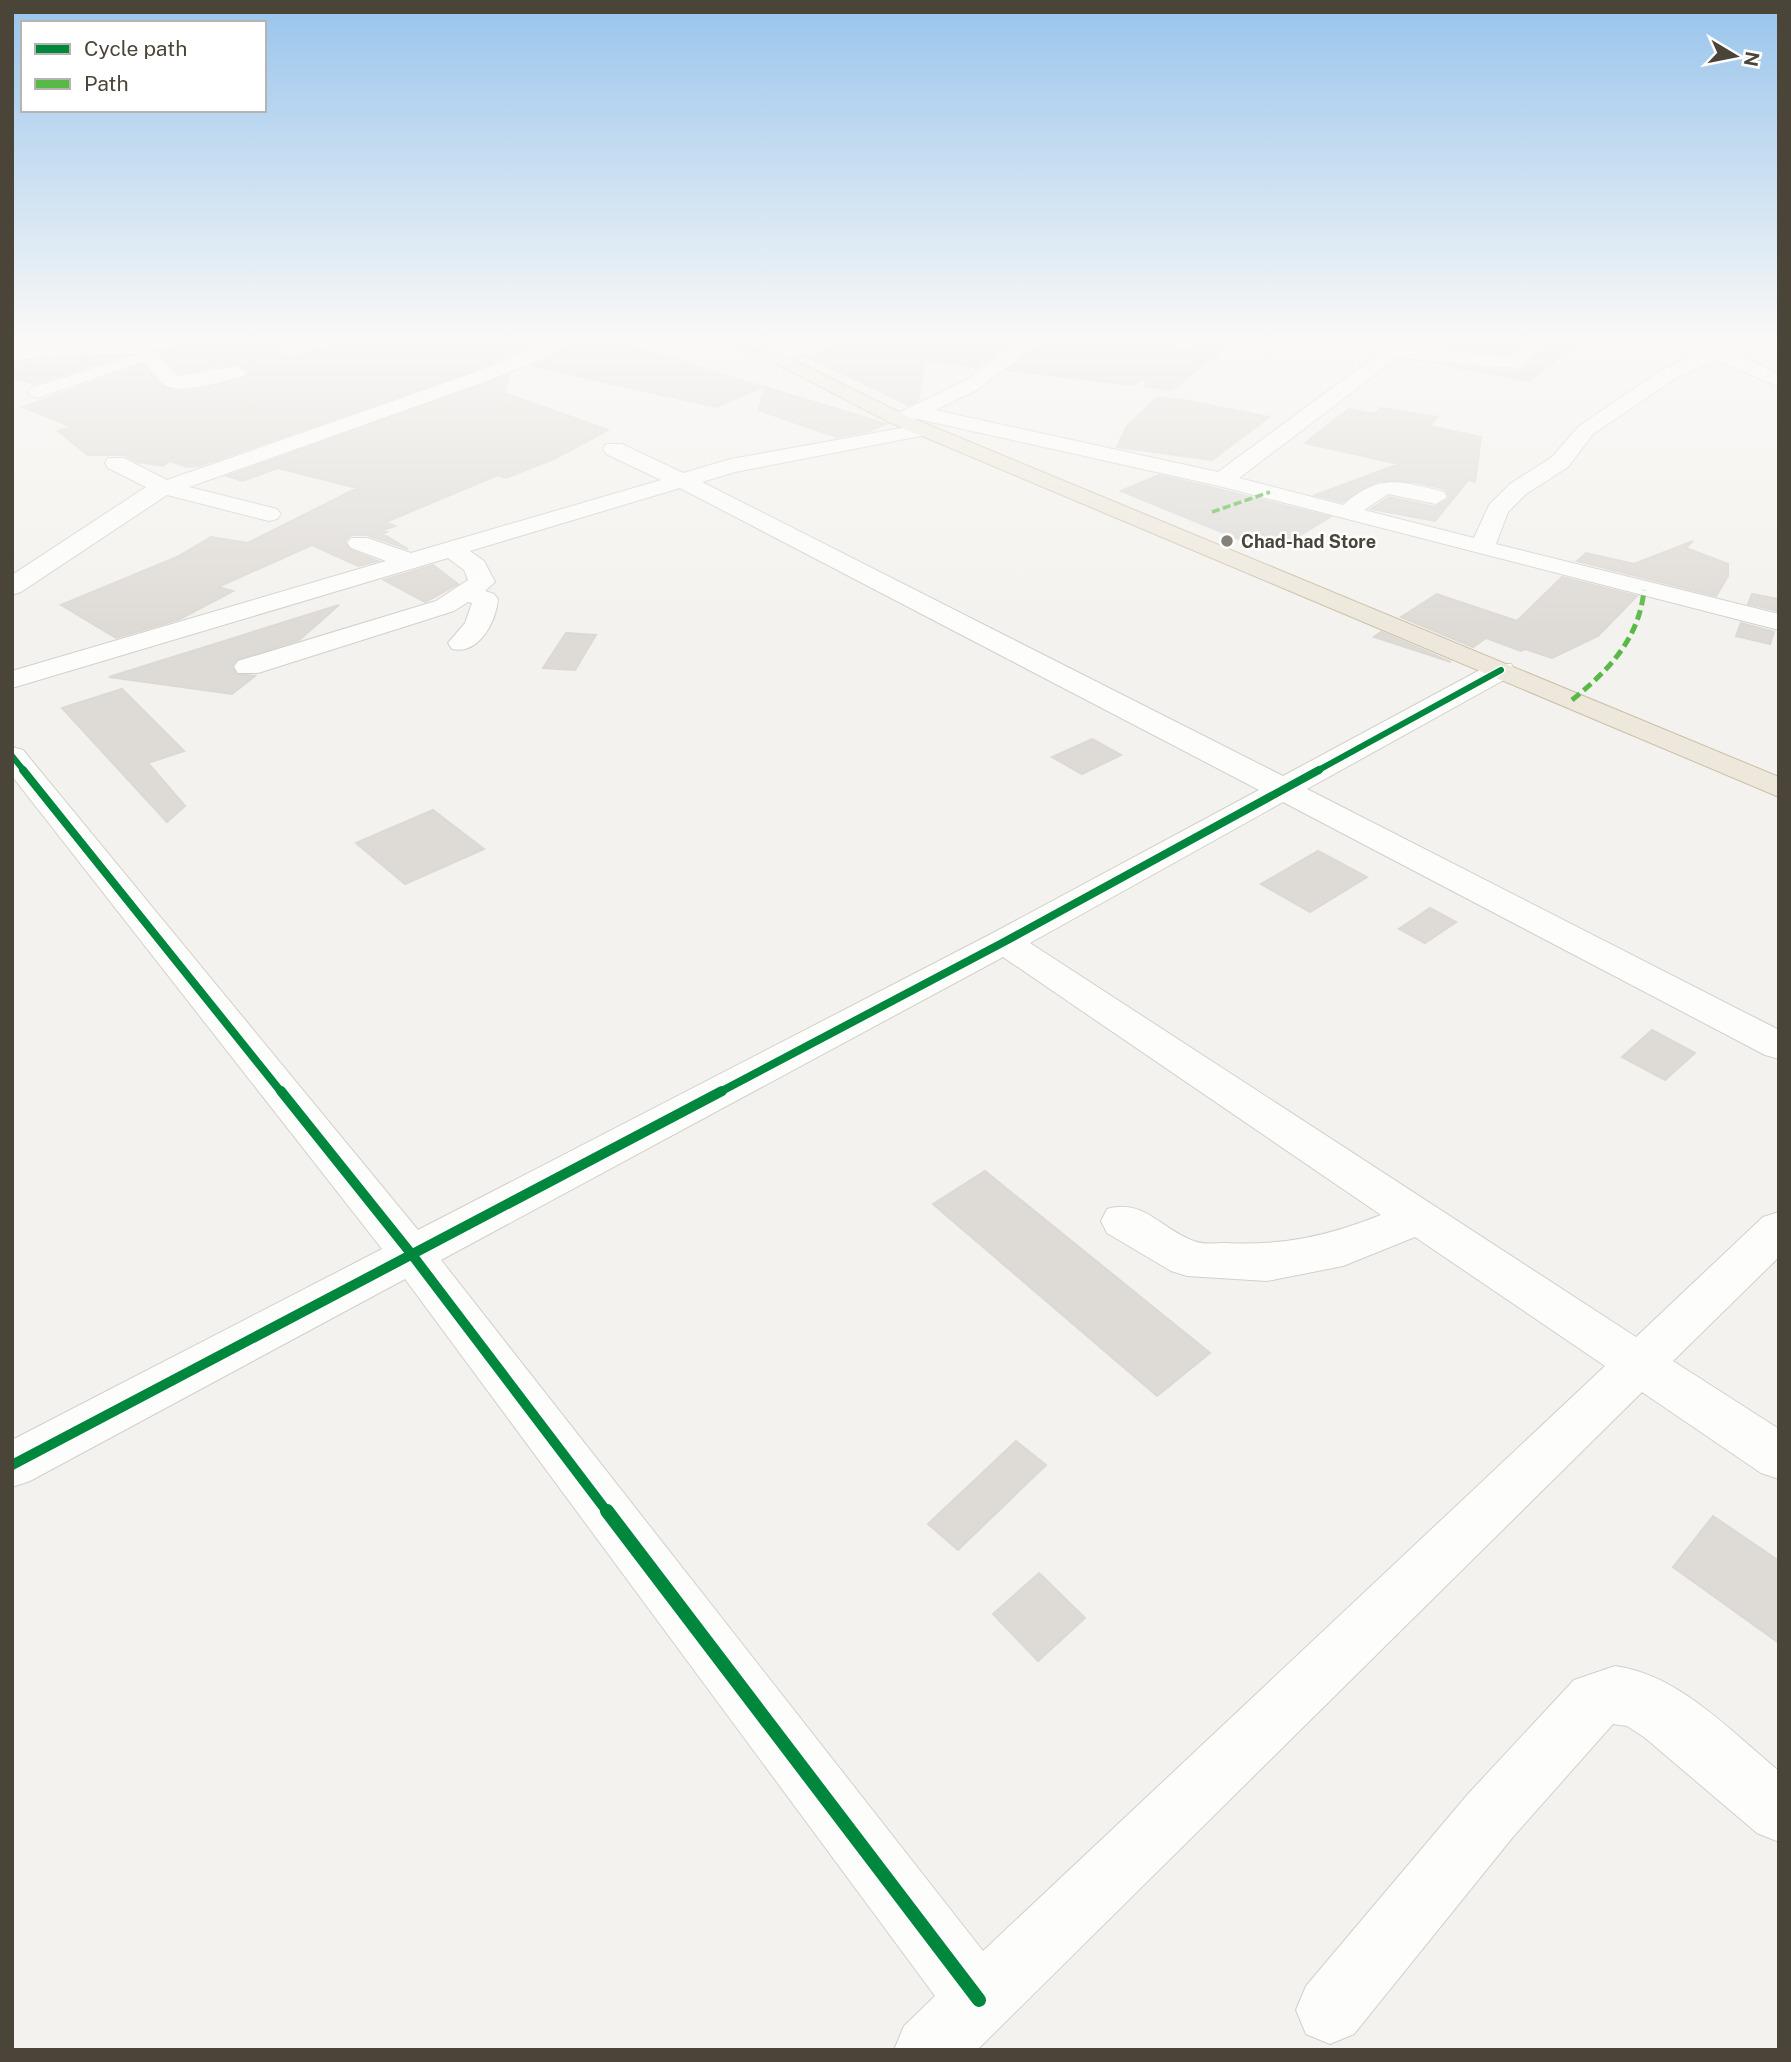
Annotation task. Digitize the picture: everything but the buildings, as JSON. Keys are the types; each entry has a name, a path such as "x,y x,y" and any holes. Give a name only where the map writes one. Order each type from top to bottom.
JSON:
{"highway":[{"path":"946,434 1779,788"}],"street":[{"path":"12,587 124,509 164,487 316,434"},
{"path":"12,680 731,466 857,434"},
{"path":"986,434 1222,480 1644,590 1779,622"},
{"path":"1222,480 1283,434"},
{"path":"1483,546 1497,509 1518,489 1560,462 1583,434"},
{"path":"614,449 746,511 1779,1046"},
{"path":"117,463 164,487 269,514"},
{"path":"1348,512 1368,494 1385,485 1436,496"},
{"path":"359,543 409,561"},
{"path":"248,667 445,606 467,594 482,582 475,566 451,548"},
{"path":"462,643 482,622 485,605 485,599 467,594"},
{"path":"12,1465 1004,942 1501,670"},
{"path":"12,756 413,1255 979,2000"},
{"path":"1004,942 1779,1457"},
{"path":"1123,1221 1187,1259 1267,1263 1343,1249 1420,1217"},
{"path":"928,2050 1779,1229"},
{"path":"1330,2010 1490,1816 1595,1701 1615,1695 1637,1698 1665,1716 1779,1811"}],"marked path":[{"path":"1212,512 1270,492"},
{"path":"1572,700 1598,678 1621,652 1638,623 1644,590"}],"cycle path":[{"path":"12,1465 1004,942 1501,670"},
{"path":"12,756 413,1256 979,2000"}],"place":[{"name":"Chad-had Store","path":"1227,541"}]}
